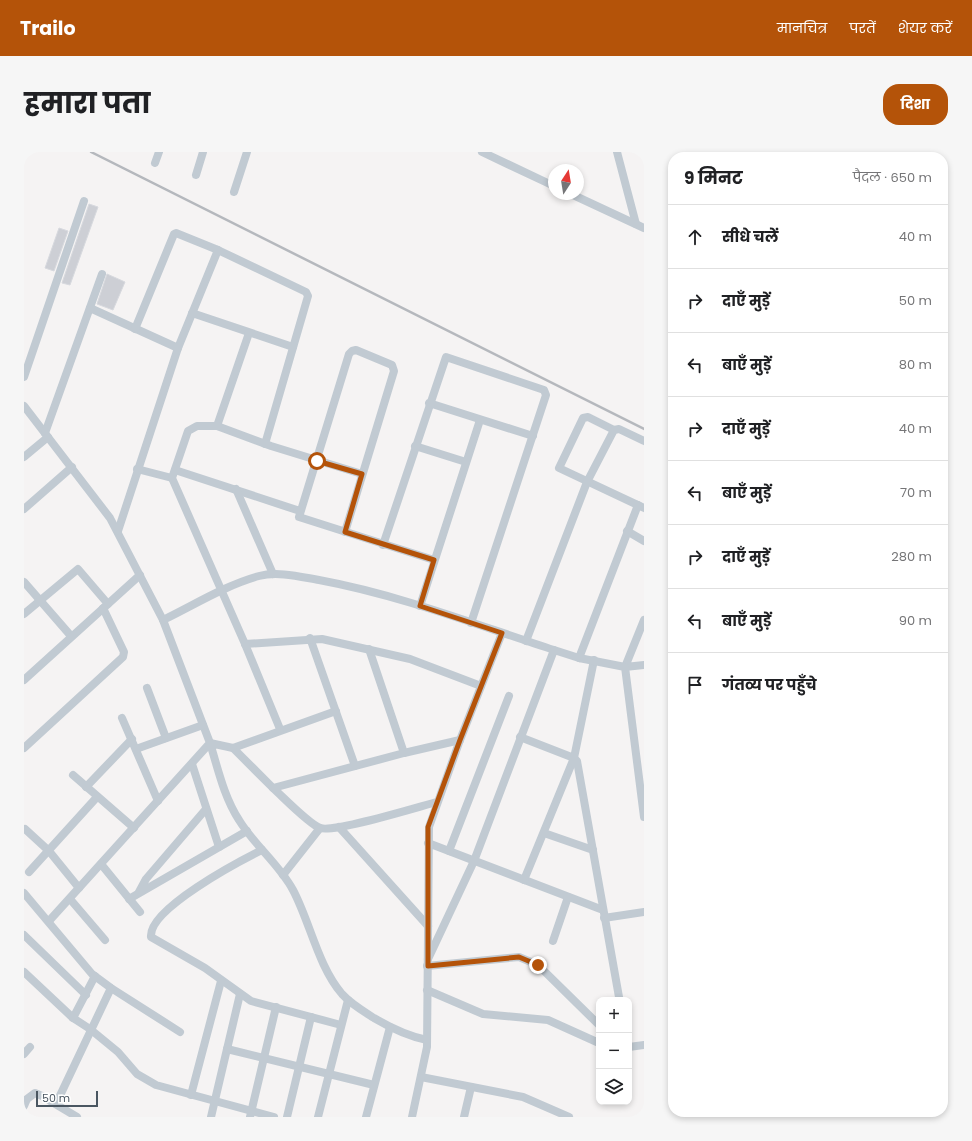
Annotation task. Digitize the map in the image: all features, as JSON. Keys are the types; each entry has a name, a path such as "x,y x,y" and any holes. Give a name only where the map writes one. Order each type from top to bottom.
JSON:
{"street":[{"path":"155,163 158,152"},
{"path":"196,175 203,152"},
{"path":"234,192 247,152"},
{"path":"482,152 548,183"},
{"path":"617,152 636,224"},
{"path":"584,200 644,228"},
{"path":"24,377 84,201"},
{"path":"136,329 174,234 179,233 218,250 308,294 265,444"},
{"path":"118,531 137,469 178,348 218,250"},
{"path":"24,458 46,435 102,274"},
{"path":"90,308 178,348"},
{"path":"192,313 293,347"},
{"path":"216,426 249,333"},
{"path":"345,532 394,367 356,350 349,354 317,461 298,515 300,519 434,560"},
{"path":"383,545 444,360 448,356 544,390 546,395 471,623"},
{"path":"430,403 533,436"},
{"path":"24,406 100,503 118,531 163,620 210,743 225,791 233,809 247,831 283,875 293,890 335,984 348,1000 363,1011 390,1027 413,1037 427,1040"},
{"path":"580,658 627,531 641,507 561,470 559,466 583,418 588,417 614,430 619,430 644,441"},
{"path":"420,606 480,420"},
{"path":"280,730 173,474 188,431 197,426 216,426 265,444 362,474"},
{"path":"526,641 587,482 614,430"},
{"path":"415,446 466,462"},
{"path":"24,509 72,467"},
{"path":"137,469 173,474 236,489 300,511"},
{"path":"236,489 273,574"},
{"path":"627,531 644,541"},
{"path":"24,614 78,569 106,606 124,652 122,657 24,748"},
{"path":"163,620 222,591 259,576 273,574 308,578 362,589 420,606 580,658 625,667 644,665"},
{"path":"24,680 140,575"},
{"path":"24,582 71,636"},
{"path":"644,620 625,667 641,780 644,817"},
{"path":"412,1117 427,1040 428,827 502,633"},
{"path":"245,644 310,638 334,641 410,660 481,686"},
{"path":"310,638 355,766"},
{"path":"370,649 404,753"},
{"path":"428,962 474,861 554,650"},
{"path":"524,880 574,758 594,660"},
{"path":"147,688 166,738"},
{"path":"449,851 509,696"},
{"path":"232,748 336,711"},
{"path":"122,718 158,801"},
{"path":"136,749 203,725"},
{"path":"520,737 574,758 577,761 619,997"},
{"path":"86,787 132,740"},
{"path":"273,788 404,753 460,740"},
{"path":"210,743 232,748 299,812 320,828 339,827 437,802"},
{"path":"49,922 210,743"},
{"path":"192,764 219,847"},
{"path":"73,775 134,828"},
{"path":"29,872 97,797"},
{"path":"139,893 146,879 206,809"},
{"path":"339,827 428,926"},
{"path":"283,875 320,828"},
{"path":"26,829 49,851 79,888"},
{"path":"129,898 247,831"},
{"path":"544,833 593,850"},
{"path":"428,843 568,897 604,914 644,912"},
{"path":"262,850 196,886 163,916 152,930 151,937 205,968 240,994 259,1004 276,1007 341,1025"},
{"path":"101,864 140,912"},
{"path":"24,894 95,976 111,988 180,1032"},
{"path":"554,941 568,897"},
{"path":"70,898 105,940"},
{"path":"24,935 86,995"},
{"path":"428,962 519,957 526,959 538,965 596,1022"},
{"path":"24,972 73,1018 90,1029 118,1052 137,1074 156,1086 215,1101 251,1114 274,1117"},
{"path":"73,1018 95,976"},
{"path":"192,1095 221,981"},
{"path":"56,1104 90,1029 111,988"},
{"path":"427,990 483,1014 555,1022 596,1042"},
{"path":"211,1117 240,994"},
{"path":"318,1117 348,1000"},
{"path":"251,1114 276,1007"},
{"path":"286,1117 311,1017"},
{"path":"366,1117 390,1027"},
{"path":"632,1047 644,1045"},
{"path":"24,1054 30,1047"},
{"path":"227,1049 374,1085"},
{"path":"421,1077 523,1098 569,1117"},
{"path":"464,1117 471,1087"},
{"path":"25,1103 31,1095 35,1093 77,1117"}],"building":[{"path":"89,204 98,207 70,285 62,283"},
{"path":"59,228 68,231 54,271 45,268"},
{"path":"107,274 125,282 113,310 97,304"}],"railway":[{"path":"91,152 644,429"}],"route":[{"path":"317,461 362,474 345,532 434,560 420,606 502,633 428,827 428,966 519,957 538,965"}]}
